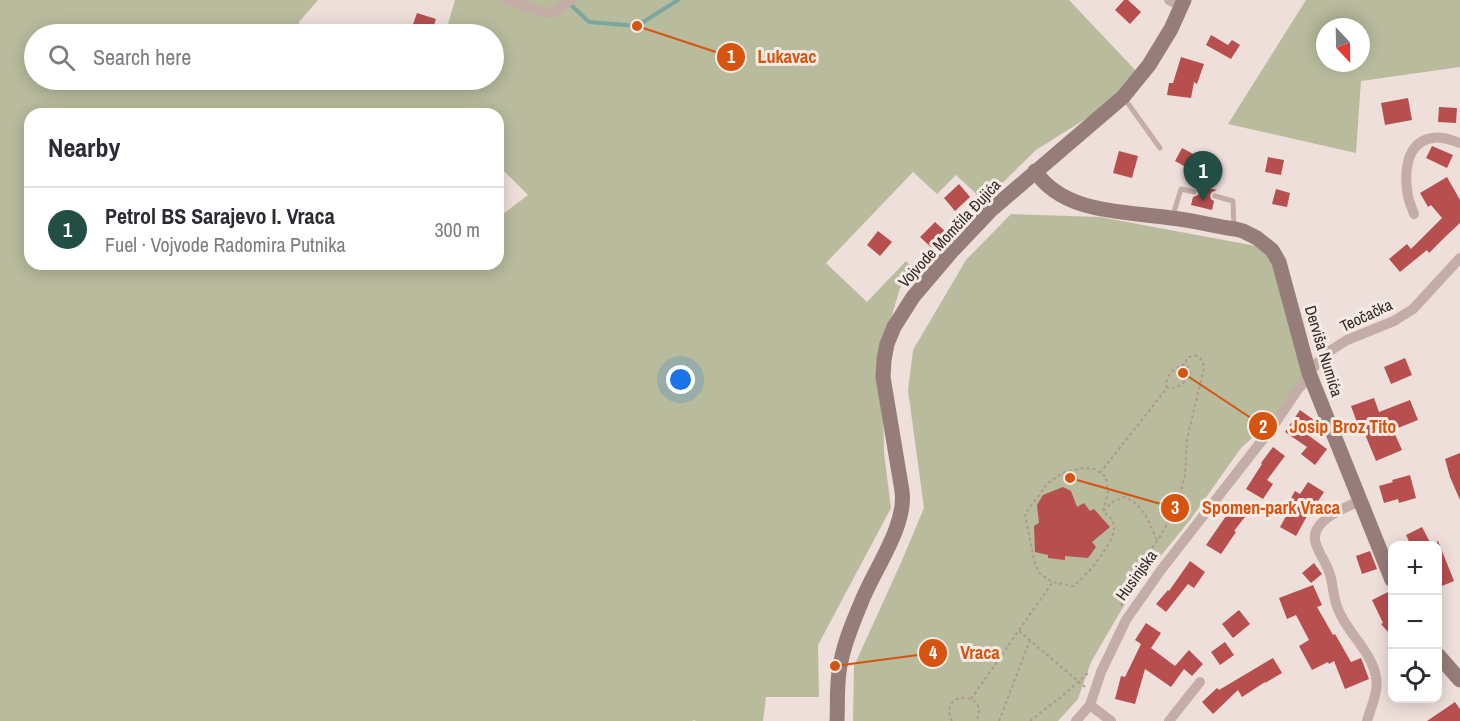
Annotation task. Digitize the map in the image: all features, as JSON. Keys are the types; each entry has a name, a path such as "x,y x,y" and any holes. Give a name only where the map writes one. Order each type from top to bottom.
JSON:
{"main road":[{"name":"Vojvode Momčila Đujića","path":"837,721 838,683 844,650 862,601 888,549 903,501 883,377 887,344 894,327 913,297 991,210 1123,97 1149,65 1171,29 1178,2"},
{"path":"1035,171 1049,188 1084,205 1235,229"},
{"name":"Derviša Numića","path":"1235,229 1257,238 1272,250 1279,262 1309,373 1388,570"},
{"path":"1442,660 1460,680"}],"street":[{"path":"507,0 545,13 554,12 567,3"},
{"path":"1413,214 1407,182 1407,164 1412,150 1419,143 1433,137 1447,138 1460,143"},
{"name":"Teočačka","path":"1309,373 1325,354 1347,340 1394,321 1413,309 1460,258"},
{"name":"Husinjska","path":"1076,721 1090,705 1101,672 1126,620 1161,570 1274,425 1309,373"},
{"path":"1360,501 1338,510 1318,527 1315,537 1318,551 1333,581 1333,595 1338,610 1358,639 1376,676 1377,689 1367,721"},
{"path":"1169,721 1200,682"},
{"path":"1090,705 1111,721"}],"lane":[{"path":"1123,97 1160,148"},
{"path":"1173,218 1181,189 1194,192"},
{"path":"1215,196 1233,201 1235,229"}],"path":[{"path":"1100,473 1167,388 1167,377 1174,369 1185,364 1187,358 1198,356 1204,368 1187,439 1185,475 1178,502 1162,534 1148,554"},
{"path":"1167,388 1176,388 1188,377 1190,370 1185,364"},
{"path":"1081,468 1095,469 1106,477 1108,494 1103,511 1113,520 1114,532 1084,577 1072,586 1052,582 1039,573 1034,560 1025,514 1048,483 1062,473 1081,468"},
{"path":"1103,511 1114,501 1124,497 1131,499 1148,519 1157,541"},
{"path":"971,699 1052,582"},
{"path":"1019,631 1078,682"},
{"path":"999,721 1030,640"},
{"path":"1030,721 1095,667 1101,672"},
{"path":"952,721 949,711 953,702 961,698 971,699 978,706 979,716 976,721"}],"green space":[{"path":"0,0 318,0 299,24 24,24 24,90 504,90 504,24 448,24 455,0 1069,0 1138,73 1095,113 1036,150 984,201 956,175 937,194 913,172 826,263 867,302 906,261 917,272 900,288 882,349 884,453 891,508 818,645 819,697 766,697 763,721 0,721"},
{"path":"1306,0 1460,0 1460,67 1361,81 1356,153 1228,124"},
{"path":"1011,214 1100,217 1267,248 1316,379 1241,448 1190,520 1133,590 1091,662 1078,699 1058,721 853,721 854,666 924,508 908,390 913,350 966,260"}],"building":[{"path":"1124,0 1128,0 1141,12 1130,24 1115,10"},
{"path":"417,13 436,19 434,24 413,24"},
{"path":"1211,35 1228,45 1232,40 1240,45 1231,59 1206,45"},
{"path":"1181,57 1204,64 1197,84 1194,82 1191,98 1167,95 1169,83 1173,83"},
{"path":"1408,98 1412,120 1385,125 1381,103"},
{"path":"1439,107 1457,108 1456,123 1438,122"},
{"path":"1432,146 1453,155 1447,168 1426,158"},
{"path":"1182,148 1212,164 1204,177 1175,161"},
{"path":"1119,151 1138,156 1132,178 1113,173"},
{"path":"1268,157 1284,160 1281,175 1265,172"},
{"path":"1447,177 1460,200 1460,223 1429,253 1427,250 1400,272 1389,259 1407,244 1411,249 1442,218 1431,205 1428,207 1420,193"},
{"path":"959,184 970,197 955,211 944,198"},
{"path":"1196,185 1217,190 1210,195 1214,201 1212,210 1191,205 1193,197 1199,194"},
{"path":"1276,189 1290,193 1287,207 1272,204"},
{"path":"935,222 949,235 935,251 920,237"},
{"path":"878,231 892,242 880,256 867,245"},
{"path":"1405,358 1412,375 1391,384 1384,367"},
{"path":"1374,398 1379,412 1410,400 1418,420 1393,430 1402,450 1376,461 1362,427 1359,428 1351,406"},
{"path":"1300,410 1314,420 1305,433 1327,449 1315,465 1301,454 1307,447 1285,432"},
{"path":"1273,447 1285,456 1267,480 1273,484 1263,499 1246,489"},
{"path":"1460,453 1460,500 1445,459"},
{"path":"1410,475 1416,498 1399,503 1398,499 1384,503 1379,486"},
{"path":"1308,482 1324,492 1318,501 1316,500 1296,536 1280,527 1289,511 1285,509 1295,491 1300,494"},
{"path":"1063,487 1071,491 1077,507 1084,503 1090,511 1094,509 1110,527 1092,542 1096,547 1088,558 1065,556 1065,560 1048,558 1048,555 1035,552 1034,526 1039,523 1037,505 1043,495"},
{"path":"1235,503 1248,513 1221,554 1206,545"},
{"path":"1422,527 1429,541 1409,541 1406,535"},
{"path":"1370,551 1377,569 1362,574 1356,556"},
{"path":"1442,551 1454,581 1442,586"},
{"path":"1190,561 1205,572 1194,588 1188,584 1166,612 1156,604 1169,591"},
{"path":"1314,563 1322,574 1311,583 1302,573"},
{"path":"1313,585 1322,605 1317,607 1333,635 1335,634 1351,662 1361,658 1369,679 1345,689 1334,661 1312,670 1299,646 1309,640 1296,615 1287,619 1279,598"},
{"path":"1388,592 1388,632 1381,624 1383,623 1372,600"},
{"path":"1239,610 1250,624 1233,638 1222,624"},
{"path":"1146,623 1161,633 1151,648 1175,666 1189,650 1203,664 1192,676 1184,669 1171,687 1145,669 1135,704 1115,699 1121,676 1125,677 1141,644 1135,640"},
{"path":"1225,642 1234,655 1220,665 1211,652"},
{"path":"1273,658 1282,673 1242,697 1238,690 1213,714 1202,702 1217,688 1219,690"},
{"path":"1455,702 1460,709 1460,721 1427,721"}],"waterway":[{"path":"569,3 589,22 637,26 678,0"}],"place":[{"name":"Lukavac","path":"637,26"},
{"name":"Petrol BS Sarajevo I. Vraca","path":"1203,201"},
{"name":"Josip Broz Tito","path":"1183,373"},
{"name":"Spomen-park Vraca","path":"1070,478"},
{"name":"Vraca","path":"835,666"}]}
